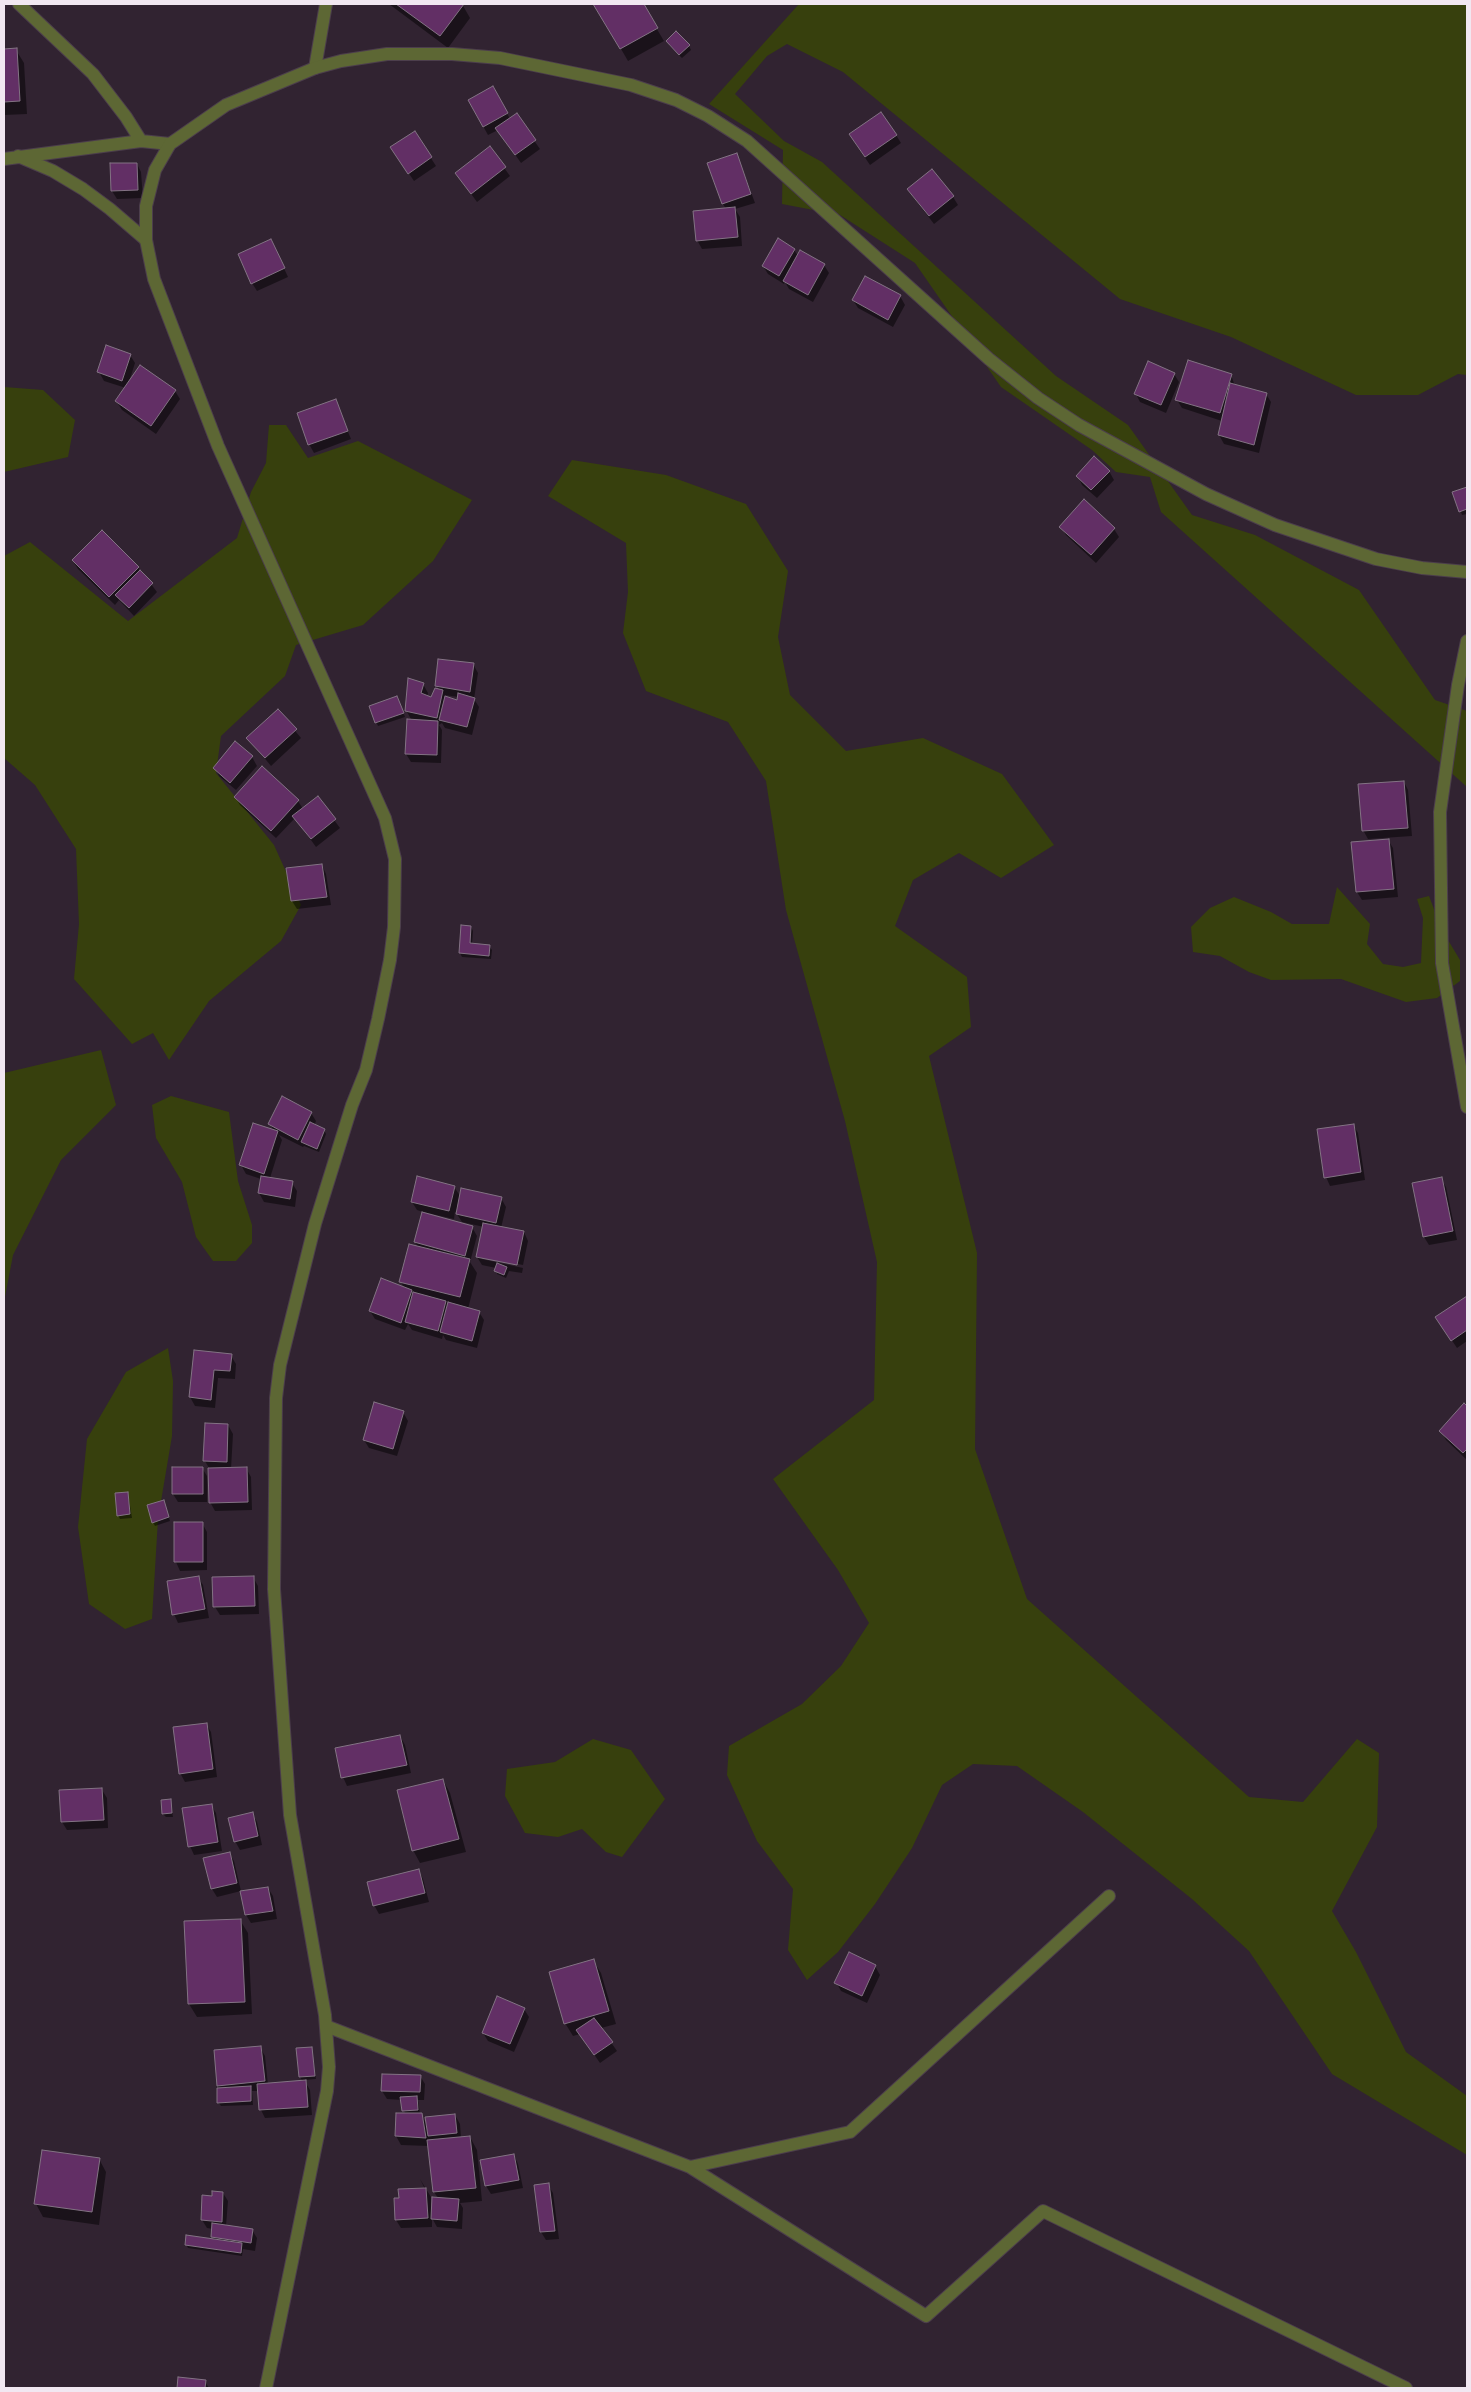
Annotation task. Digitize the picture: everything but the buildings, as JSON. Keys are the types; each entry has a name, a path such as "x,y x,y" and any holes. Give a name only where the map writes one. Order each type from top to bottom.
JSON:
{"street":[{"path":"19,4 93,74 126,116 141,141"},
{"path":"315,68 326,4"},
{"path":"266,2388 327,2091 329,2067 326,2026 290,1815 274,1589 276,1398 280,1364 315,1224 352,1105 366,1070 378,1019 390,960 394,927 395,860 385,818 218,446 154,279 146,240 146,206 155,170 170,144 226,105 315,68 341,61 387,54 452,54 500,58 552,67 631,85 676,100 708,116 747,141 989,358 1038,398 1079,425 1206,494 1275,525 1376,559 1422,568 1467,572"},
{"path":"4,159 141,141 170,144"},
{"path":"18,156 52,171 83,189 146,240"},
{"path":"1467,641 1458,685 1440,812 1442,963 1467,1106"},
{"path":"690,2167 850,2132 1109,1896"},
{"path":"326,2026 690,2167 926,2316 1043,2211 1406,2388"}],"green space":[{"path":"799,4 1467,4 1467,375 1458,374 1418,395 1356,395 1231,337 1120,299 843,72 787,44 767,56 735,94 784,141 822,162 1056,376 1128,425 1192,515 1255,535 1359,590 1435,700 1467,711 1467,787 1161,512 1150,477 1116,472 1092,450 1001,387 915,263 840,215 782,204 783,150 709,104"},
{"path":"4,387 43,390 75,420 68,457 4,472"},
{"path":"269,425 286,425 308,458 358,441 472,500 433,561 363,625 296,645 285,676 221,736 216,773 274,845 301,905 281,941 209,1001 169,1060 153,1033 132,1044 74,979 79,924 76,849 35,785 4,758 4,556 30,542 128,621 237,538 251,492 266,463"},
{"path":"572,460 666,475 746,504 788,571 778,637 790,695 846,751 923,738 1002,774 1054,845 1001,878 959,853 913,880 895,926 967,977 971,1027 929,1056 977,1253 975,1449 1027,1599 1249,1797 1303,1802 1357,1739 1379,1753 1377,1827 1332,1911 1356,1952 1406,2052 1467,2096 1467,2155 1332,2074 1249,1951 1192,1899 1083,1812 1017,1766 973,1764 942,1785 912,1848 875,1904 838,1952 807,1980 788,1950 793,1889 757,1841 727,1775 729,1746 802,1704 841,1666 869,1623 838,1570 773,1479 874,1400 877,1262 845,1121 786,910 766,781 728,722 646,691 623,633 628,592 626,543 548,496"},
{"path":"1337,887 1370,924 1367,944 1383,964 1403,967 1421,963 1423,918 1417,899 1429,896 1442,930 1460,960 1460,981 1437,998 1406,1002 1341,979 1271,980 1249,972 1220,956 1193,952 1191,927 1210,908 1234,897 1271,912 1292,924 1329,924"},
{"path":"101,1050 116,1105 61,1160 13,1255 4,1302 4,1073"},
{"path":"171,1096 229,1112 238,1181 252,1225 252,1243 236,1261 213,1261 196,1237 182,1182 156,1138 152,1105"},
{"path":"168,1348 173,1381 172,1436 158,1519 152,1619 125,1629 89,1604 78,1527 87,1439 126,1372"},
{"path":"593,1739 631,1750 665,1799 622,1857 606,1852 582,1829 558,1837 525,1833 505,1796 507,1769 555,1762"}]}
